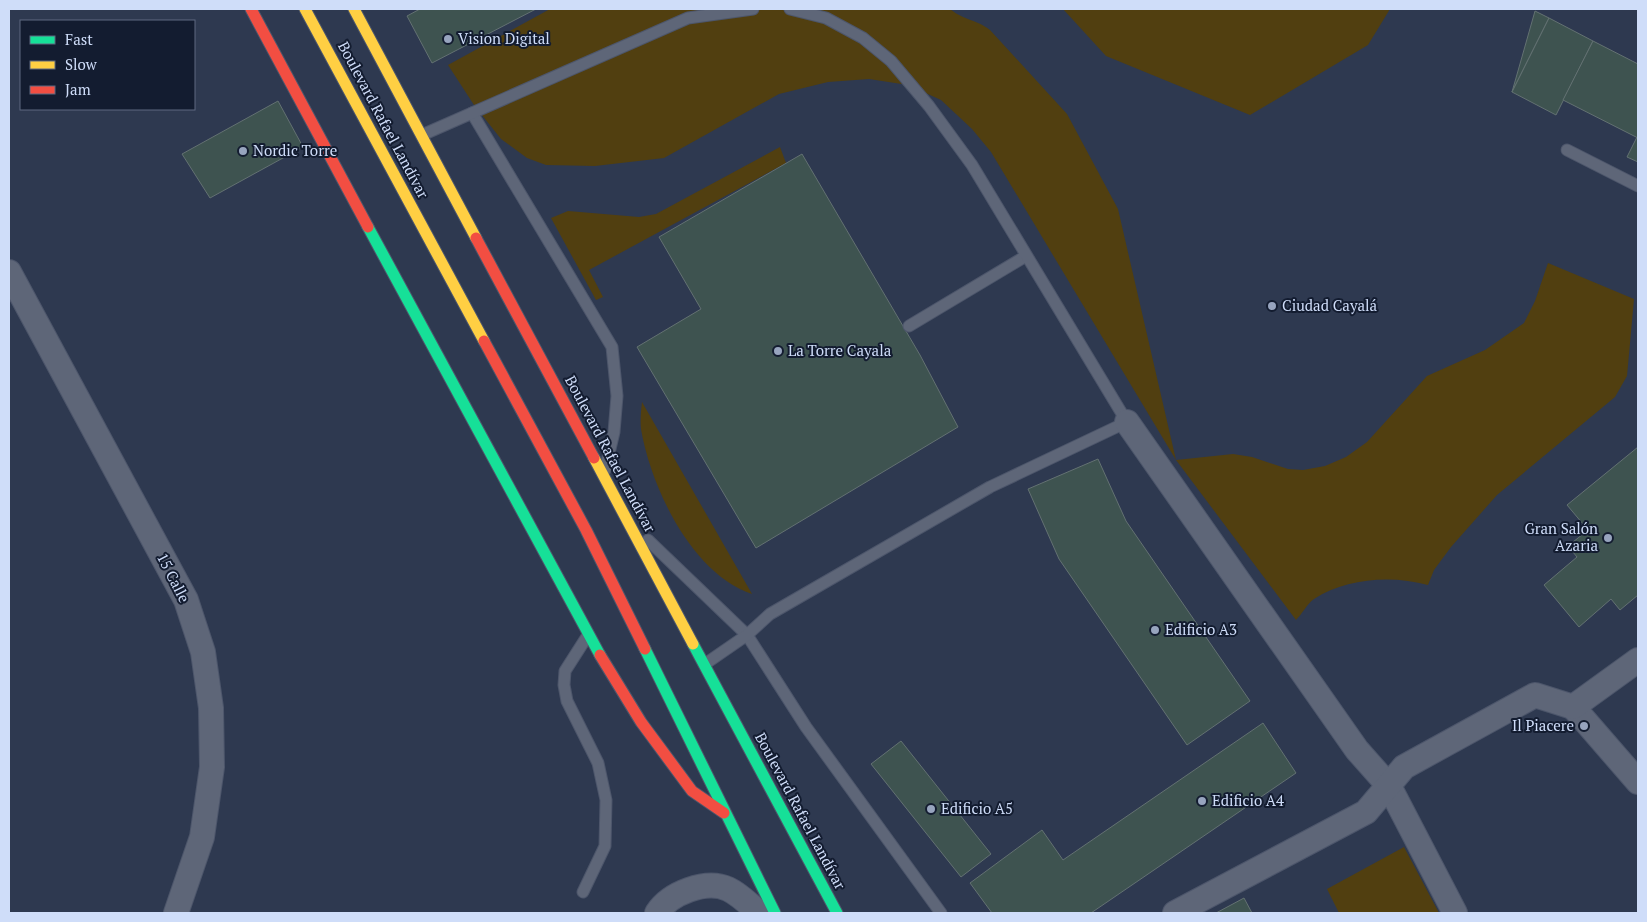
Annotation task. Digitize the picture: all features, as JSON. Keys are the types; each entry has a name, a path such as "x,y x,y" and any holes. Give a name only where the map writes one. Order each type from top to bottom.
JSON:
{"main road":[{"path":"251,9 588,635 641,722 692,791 724,813"},
{"name":"Boulevard Rafael Landívar","path":"305,9 586,530 775,913"},
{"name":"Boulevard Rafael Landívar","path":"354,9 837,913"},
{"path":"361,9 362,22"}],"street":[{"name":"15 Calle","path":"9,272 186,600 204,652 211,708 212,767 202,837 176,913"},
{"path":"1127,422 1357,750 1388,786 1455,913"},
{"path":"1573,707 1638,660"},
{"path":"1176,913 1366,812 1404,767 1535,695 1573,707 1638,782"},
{"path":"657,913 681,894 704,886 727,888 759,913"}],"lane":[{"path":"422,135 688,18 753,9"},
{"path":"705,664 747,635 770,614 990,488 1127,422 972,165 891,61 862,38 826,18 790,9"},
{"path":"472,113 612,346 617,396 614,432 604,474"},
{"path":"1568,150 1638,186"},
{"path":"909,326 1026,256"},
{"path":"629,522 747,635 806,727 941,913"},
{"path":"583,892 605,846 606,800 598,763 567,701 564,686 565,671 588,635"}],"shaded area":[{"path":"550,9 950,9 990,30 1067,114 1118,209 1176,460 991,152 972,129 941,100 908,85 869,79 828,82 779,94 664,158 595,166 546,165 527,158 501,139 474,105 448,65"},
{"path":"1063,9 1390,9 1368,45 1250,115 1106,56"},
{"path":"780,147 786,163 589,270 603,297 596,300 551,218 568,211 639,217 656,214"},
{"path":"1548,263 1634,299 1627,376 1615,397 1497,495 1451,547 1434,570 1428,585 1385,579 1355,583 1327,592 1314,599 1296,620 1176,460 1233,454 1252,457 1288,469 1303,470 1325,466 1346,457 1367,442 1427,376 1485,350 1524,323 1535,301"},
{"path":"642,402 752,594 730,584 711,568 693,549 678,526 654,477 646,452 641,429"},
{"path":"1404,847 1439,913 1339,913 1327,889"}],"building":[{"name":"Vision Digital","path":"420,9 536,9 432,63 407,16"},
{"path":"1535,11 1549,18 1512,92"},
{"path":"1549,18 1593,41 1556,115 1512,92"},
{"path":"1593,41 1638,64 1638,138 1563,100"},
{"name":"Nordic Torre","path":"278,101 303,147 210,198 182,154"},
{"path":"1638,138 1638,162 1627,157"},
{"name":"La Torre Cayala","path":"802,154 920,355 958,427 756,548 637,347 701,309 659,237"},
{"name":"Gran Salón Azaria","path":"1638,447 1638,595 1620,610 1611,599 1579,627 1544,585 1577,557 1568,546 1588,530 1567,505"},
{"name":"Edificio A3","path":"1098,459 1126,521 1250,701 1187,745 1059,559 1028,489"},
{"name":"Edificio A4","path":"1263,723 1296,773 1091,913 992,913 970,883 1042,830 1063,860"},
{"name":"Edificio A5","path":"901,741 991,854 961,877 871,764"},
{"path":"1244,898 1252,913 1216,913"}],"traffic: fast":[{"path":"368,227 600,655"},
{"path":"693,644 837,913"},
{"path":"645,649 775,913"}],"traffic: slow":[{"path":"305,9 484,341"},
{"path":"354,9 476,238"},
{"path":"594,458 693,644"}],"traffic: jam":[{"path":"251,9 368,227"},
{"path":"476,238 594,458"},
{"path":"484,341 586,530 645,649"},
{"path":"600,655 641,722 692,791 724,813"}],"place":[{"name":"Vision Digital","path":"448,39"},
{"name":"Nordic Torre","path":"243,151"},
{"name":"Ciudad Cayalá","path":"1272,306"},
{"name":"La Torre Cayala","path":"778,351"},
{"name":"Gran Salón Azaria","path":"1608,538"},
{"name":"Edificio A3","path":"1155,630"},
{"name":"Il Piacere","path":"1584,726"},
{"name":"Edificio A4","path":"1202,801"},
{"name":"Edificio A5","path":"931,809"}]}
